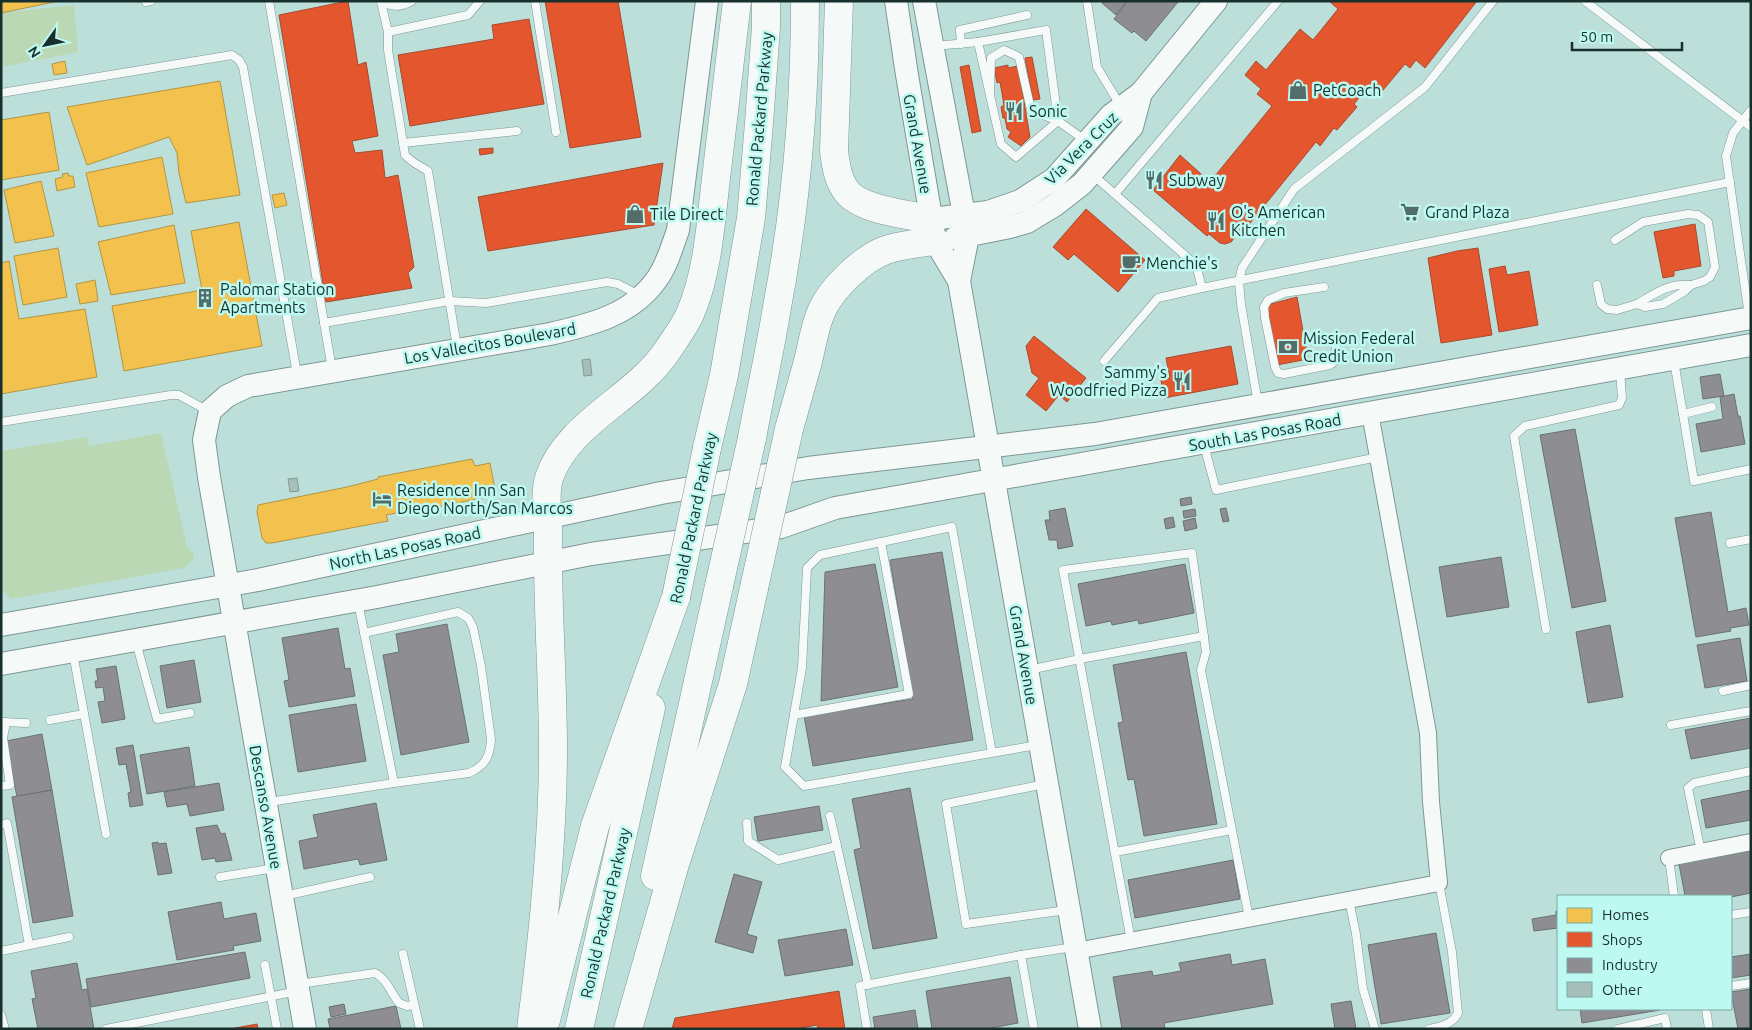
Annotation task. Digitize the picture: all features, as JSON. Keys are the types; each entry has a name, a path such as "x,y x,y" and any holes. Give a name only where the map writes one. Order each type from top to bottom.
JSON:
{"highway":[{"path":"531,1029 549,855 553,751 547,589 547,495 549,479 558,459 571,441 644,380 665,355 691,312 702,280 737,1"},
{"name":"Ronald Packard Parkway","path":"579,1029 724,375 751,218 766,27 766,1"},
{"path":"620,1029 752,438 778,306 792,208 801,113 805,1"},
{"path":"628,1029 675,864 732,684 789,428 812,342 823,309 840,284 863,264 885,250 914,244 934,230 902,214 860,202 846,191 837,173 834,151 838,1"},
{"path":"544,1029 595,826 676,597"}],"main road":[{"name":"Los Vallecitos Boulevard","path":"210,411 227,396 248,386 550,334 590,325 612,316 640,296 656,280 670,255 678,230 706,1"},
{"name":"Grand Avenue","path":"896,1 906,75 934,230 958,281 1090,1029"},
{"path":"907,1 918,42 922,46 932,46"},
{"name":"Grand Avenue","path":"924,1 966,226 958,281"},
{"name":"Via Vera Cruz","path":"966,226 988,212 1020,201 1054,179 1111,115 1141,93 1216,1"},
{"name":"Via Vera Cruz","path":"934,230 966,226 1010,228 1027,222 1055,205 1092,174 1132,127 1141,93"},
{"name":"South Las Posas Road","path":"808,468 1095,434 1750,320"},
{"name":"South Las Posas Road","path":"548,562 781,527 835,508 1751,345"},
{"path":"210,411 204,440 226,585"},
{"name":"North Las Posas Road","path":"1,625 268,578 661,493 808,468"},
{"path":"1,664 358,600 548,562"},
{"name":"Descanso Avenue","path":"226,585 305,1029"}],"street":[{"path":"1076,949 1439,883 1431,802 1428,733 1370,413"},
{"path":"1669,858 1751,842"}],"lane":[{"path":"146,2 151,1"},
{"path":"269,1 332,371"},
{"path":"380,2 393,7 402,6 412,1"},
{"path":"388,32 468,15 480,1"},
{"path":"535,1 556,132"},
{"path":"1087,1 1097,67 1122,108"},
{"path":"1115,194 1278,1"},
{"path":"1258,405 1241,304 1239,282 1242,268 1294,190 1425,87 1493,1"},
{"path":"1585,1 1751,127"},
{"path":"380,2 388,32 388,50 405,155 409,161 428,171 458,350"},
{"path":"961,44 960,30 1027,15"},
{"path":"932,46 978,42 1046,30 1058,120"},
{"path":"978,42 1001,144 1016,156 1058,120"},
{"path":"990,95 991,58 1004,50 1019,57 1031,110 1058,120 1088,142"},
{"path":"1,93 232,55 239,60 243,67 298,377"},
{"path":"1750,320 1726,156 1733,133 1751,110"},
{"path":"403,143 517,131"},
{"path":"1092,174 1196,265 1202,288"},
{"path":"1104,361 1158,298 1730,182"},
{"path":"1597,285 1601,304 1607,309 1616,310 1637,304 1672,286 1704,282 1710,278 1714,267 1708,222 1698,215 1688,214 1643,222 1615,240"},
{"path":"324,323 450,301 486,303 607,282 618,284 640,296"},
{"path":"1637,304 1645,307 1663,304 1686,291 1691,285"},
{"path":"1324,288 1276,296 1268,300 1264,306 1275,367 1278,373 1284,374 1330,365 1334,361 1336,346"},
{"path":"1674,359 1694,481 1751,469"},
{"path":"1546,629 1514,436 1525,426 1619,405 1622,398 1620,368"},
{"path":"1,422 172,395 179,396 210,411"},
{"path":"1683,414 1712,407"},
{"path":"1204,443 1216,490 1378,457"},
{"path":"992,753 952,527 820,555 807,568 802,668 785,766 804,786 1039,745"},
{"path":"1730,543 1751,539"},
{"path":"794,715 909,694 881,542"},
{"path":"1132,940 1063,570 1192,553 1206,652 1201,670 1250,918"},
{"path":"358,600 394,784"},
{"path":"265,802 469,773 479,768 487,760 491,750 491,740 482,666 473,627 468,618 458,612 364,633"},
{"path":"1026,671 1204,636"},
{"path":"136,640 158,719 190,713"},
{"path":"73,652 106,834"},
{"path":"1723,691 1751,685"},
{"path":"1671,725 1751,711"},
{"path":"50,720 84,714"},
{"path":"1,786 10,784 3,738 3,722 26,723"},
{"path":"1701,852 1688,788 1694,783 1751,771"},
{"path":"1046,784 946,804 966,924 1068,909"},
{"path":"830,816 868,985"},
{"path":"1,825 7,823 29,945"},
{"path":"748,823 748,841 778,860 837,846"},
{"path":"1115,852 1232,830"},
{"path":"1669,858 1674,895"},
{"path":"220,877 277,868"},
{"path":"282,896 370,877"},
{"path":"1429,1029 1442,1026 1456,1019 1458,1013 1452,952 1439,883"},
{"path":"1349,900 1356,934 1363,989 1375,1029"},
{"path":"1732,915 1751,912"},
{"path":"1,950 70,937"},
{"path":"867,1029 860,986 1021,955 1076,949"},
{"path":"403,954 420,1029"},
{"path":"1021,955 1034,1029"},
{"path":"265,965 277,1029"},
{"path":"106,1029 272,997 298,988 375,973 386,981 399,1003 407,1006 414,1005"},
{"path":"1732,986 1751,983"},
{"path":"1706,1010 1709,1029"},
{"path":"1,1015 5,1029"},
{"path":"1618,1029 1665,1018 1667,1029"}],"green space":[{"path":"74,5 78,52 1,67 1,13"},
{"path":"161,433 187,547 194,554 193,560 184,568 11,599 1,588 1,451 87,437 89,446"}],"building: Homes":[{"path":"1,1 59,1 1,13"},
{"path":"65,61 67,73 54,75 52,64"},
{"path":"220,81 240,195 186,203 179,173 177,153 169,137 87,165 67,107"},
{"path":"49,112 59,170 1,180 1,120"},
{"path":"162,157 173,214 99,227 86,173"},
{"path":"68,173 69,176 73,176 75,187 57,191 55,179 63,177 62,174"},
{"path":"41,181 54,236 15,243 4,190"},
{"path":"284,193 287,205 275,208 272,195"},
{"name":"Palomar Station Apartments","path":"239,222 262,346 124,371 112,306 202,290 191,231"},
{"name":"Palomar Station Apartments","path":"174,225 185,283 111,295 98,242"},
{"path":"58,248 67,297 23,305 14,256"},
{"path":"9,261 19,319 85,309 97,377 1,394 1,263"},
{"path":"95,280 98,301 80,304 76,284"},
{"name":"Residence Inn San Diego North/San Marcos","path":"472,459 475,466 490,463 496,495 404,514 402,512 386,515 388,521 272,543 266,543 262,538 257,512 258,505 347,487 378,479 378,477"}],"building: Shops":[{"path":"348,1 358,65 366,62 378,136 352,141 355,153 382,150 385,178 398,175 414,267 408,273 412,288 326,302 279,15"},
{"path":"545,1 618,1 641,137 570,148"},
{"path":"1329,1 1477,1 1425,68 1416,60 1410,68 1405,64 1378,96 1368,87 1354,104 1357,107 1337,130 1334,128 1320,146 1316,142 1242,233 1240,231 1231,242 1220,243 1209,234 1207,236 1153,190 1180,155 1210,182 1272,106 1257,94 1261,89 1245,75 1256,61 1266,70 1300,29 1313,40 1338,9"},
{"path":"529,19 544,104 410,126 398,55 494,39 492,25"},
{"path":"1032,57 1040,99 1033,100 1025,58"},
{"path":"969,65 981,131 972,133 960,67"},
{"path":"1008,65 1008,68 1018,66 1030,137 1021,146 1008,137 1011,132 1007,129 1005,118 1003,118 1001,107 1004,105 1000,82 997,83 994,68"},
{"path":"493,148 493,153 480,155 479,149"},
{"path":"663,163 654,225 488,251 478,197"},
{"path":"1086,209 1145,260 1118,292 1074,254 1068,260 1053,247"},
{"path":"1695,224 1701,266 1674,271 1674,276 1663,278 1654,232"},
{"path":"1478,248 1492,335 1441,343 1428,258"},
{"path":"1505,266 1507,275 1529,271 1538,325 1499,332 1489,269"},
{"path":"1297,297 1308,359 1277,365 1267,305"},
{"path":"1034,336 1086,378 1067,402 1059,395 1046,411 1026,395 1039,378 1032,373 1026,346"},
{"path":"1231,346 1238,384 1164,398 1161,380 1170,378 1166,358"},
{"path":"839,991 845,1029 818,1029 817,1025 796,1029 672,1029 675,1018"},
{"path":"257,1024 258,1029 230,1029"}],"building: Industry":[{"path":"1103,1 1127,1 1116,15 1102,3"},
{"path":"1128,1 1178,2 1146,41 1114,19"},
{"path":"1720,374 1724,396 1703,399 1700,377"},
{"path":"1734,394 1745,444 1701,452 1696,424 1723,419 1720,397"},
{"path":"1575,429 1606,601 1572,608 1540,435"},
{"path":"1191,497 1192,504 1181,506 1180,499"},
{"path":"1065,508 1073,546 1058,549 1057,540 1049,540 1045,520 1050,520 1049,511"},
{"path":"1226,508 1229,521 1223,522 1220,509"},
{"path":"1195,509 1196,516 1184,518 1183,511"},
{"path":"1711,512 1728,612 1746,608 1749,625 1730,628 1731,631 1696,637 1675,518"},
{"path":"1173,517 1175,527 1166,529 1164,519"},
{"path":"1195,518 1197,528 1185,531 1183,521"},
{"path":"942,552 973,740 813,766 804,716 913,699 890,560"},
{"path":"1501,557 1509,607 1447,617 1439,567"},
{"path":"875,564 898,687 821,701 825,572"},
{"path":"1185,564 1194,613 1139,624 1138,620 1112,625 1111,621 1086,626 1078,584"},
{"path":"447,624 469,742 401,755 383,655 399,652 396,634"},
{"path":"1610,625 1623,697 1588,703 1576,632"},
{"path":"338,628 345,669 350,668 355,696 289,707 284,681 289,680 282,638"},
{"path":"1740,638 1747,681 1705,688 1697,645"},
{"path":"1186,652 1217,824 1144,836 1134,779 1128,780 1118,723 1123,722 1113,665"},
{"path":"194,660 201,702 167,708 160,666"},
{"path":"116,666 125,719 102,723 98,702 105,701 103,687 96,688 95,681 98,681 96,669"},
{"path":"356,704 366,761 298,772 289,715"},
{"path":"1751,718 1751,748 1691,759 1685,730"},
{"path":"42,734 52,790 17,797 6,741"},
{"path":"133,745 143,805 130,807 128,793 131,792 126,764 119,765 116,748"},
{"path":"189,747 195,786 147,794 140,755"},
{"path":"219,783 224,810 190,816 187,804 167,807 164,792"},
{"path":"910,788 937,938 873,949 854,850 861,848 852,799"},
{"path":"52,790 73,916 33,923 12,797"},
{"path":"1751,790 1751,820 1706,828 1701,800"},
{"path":"376,803 387,860 360,865 358,859 304,869 299,841 318,837 313,815"},
{"path":"819,806 823,830 758,841 754,817"},
{"path":"217,825 221,834 225,833 232,860 216,862 215,858 202,860 196,828"},
{"path":"158,842 158,844 166,843 172,873 158,875 152,843"},
{"path":"1751,851 1751,893 1732,897 1732,895 1685,895 1679,864"},
{"path":"1233,860 1240,899 1135,918 1128,880"},
{"path":"734,874 762,882 747,934 757,937 753,953 715,942"},
{"path":"221,902 224,919 256,913 261,941 233,946 234,950 177,960 168,912"},
{"path":"1557,911 1557,928 1534,931 1532,919 1556,915"},
{"path":"846,929 853,965 785,976 778,940"},
{"path":"1436,933 1450,1013 1381,1024 1368,945"},
{"path":"245,952 250,978 91,1007 86,979"},
{"path":"1230,954 1232,965 1265,959 1273,1004 1164,1023 1165,1029 1122,1029 1113,977 1152,971 1153,976 1181,971 1179,963"},
{"path":"1751,954 1751,975 1732,978 1732,957"},
{"path":"77,963 82,990 87,989 94,1029 38,1029 32,999 36,998 31,971"},
{"path":"1010,977 1018,1023 986,1029 932,1029 926,991"},
{"path":"1751,989 1751,1029 1738,1029 1732,992"},
{"path":"1351,1001 1356,1029 1335,1029 1331,1004"},
{"path":"344,1004 346,1014 331,1017 329,1007"},
{"path":"396,1006 401,1029 330,1029 328,1019"},
{"path":"915,1010 918,1029 875,1029 873,1017"},
{"path":"1580,1010 1660,1010 1582,1023"}],"building: Other":[{"path":"590,359 592,375 584,376 582,360"},
{"path":"297,478 299,491 290,492 288,479"}],"place":[{"name":"PetCoach","path":"1298,90"},
{"name":"Sonic","path":"1014,111"},
{"name":"Subway","path":"1154,180"},
{"name":"Grand Plaza","path":"1410,212"},
{"name":"Tile Direct","path":"635,214"},
{"name":"O's American Kitchen","path":"1216,221"},
{"name":"Menchie's","path":"1131,263"},
{"name":"Palomar Station Apartments","path":"205,298"},
{"name":"Mission Federal Credit Union","path":"1288,347"},
{"name":"Sammy's Woodfried Pizza","path":"1182,381"},
{"name":"Residence Inn San Diego North/San Marcos","path":"382,499"}]}
